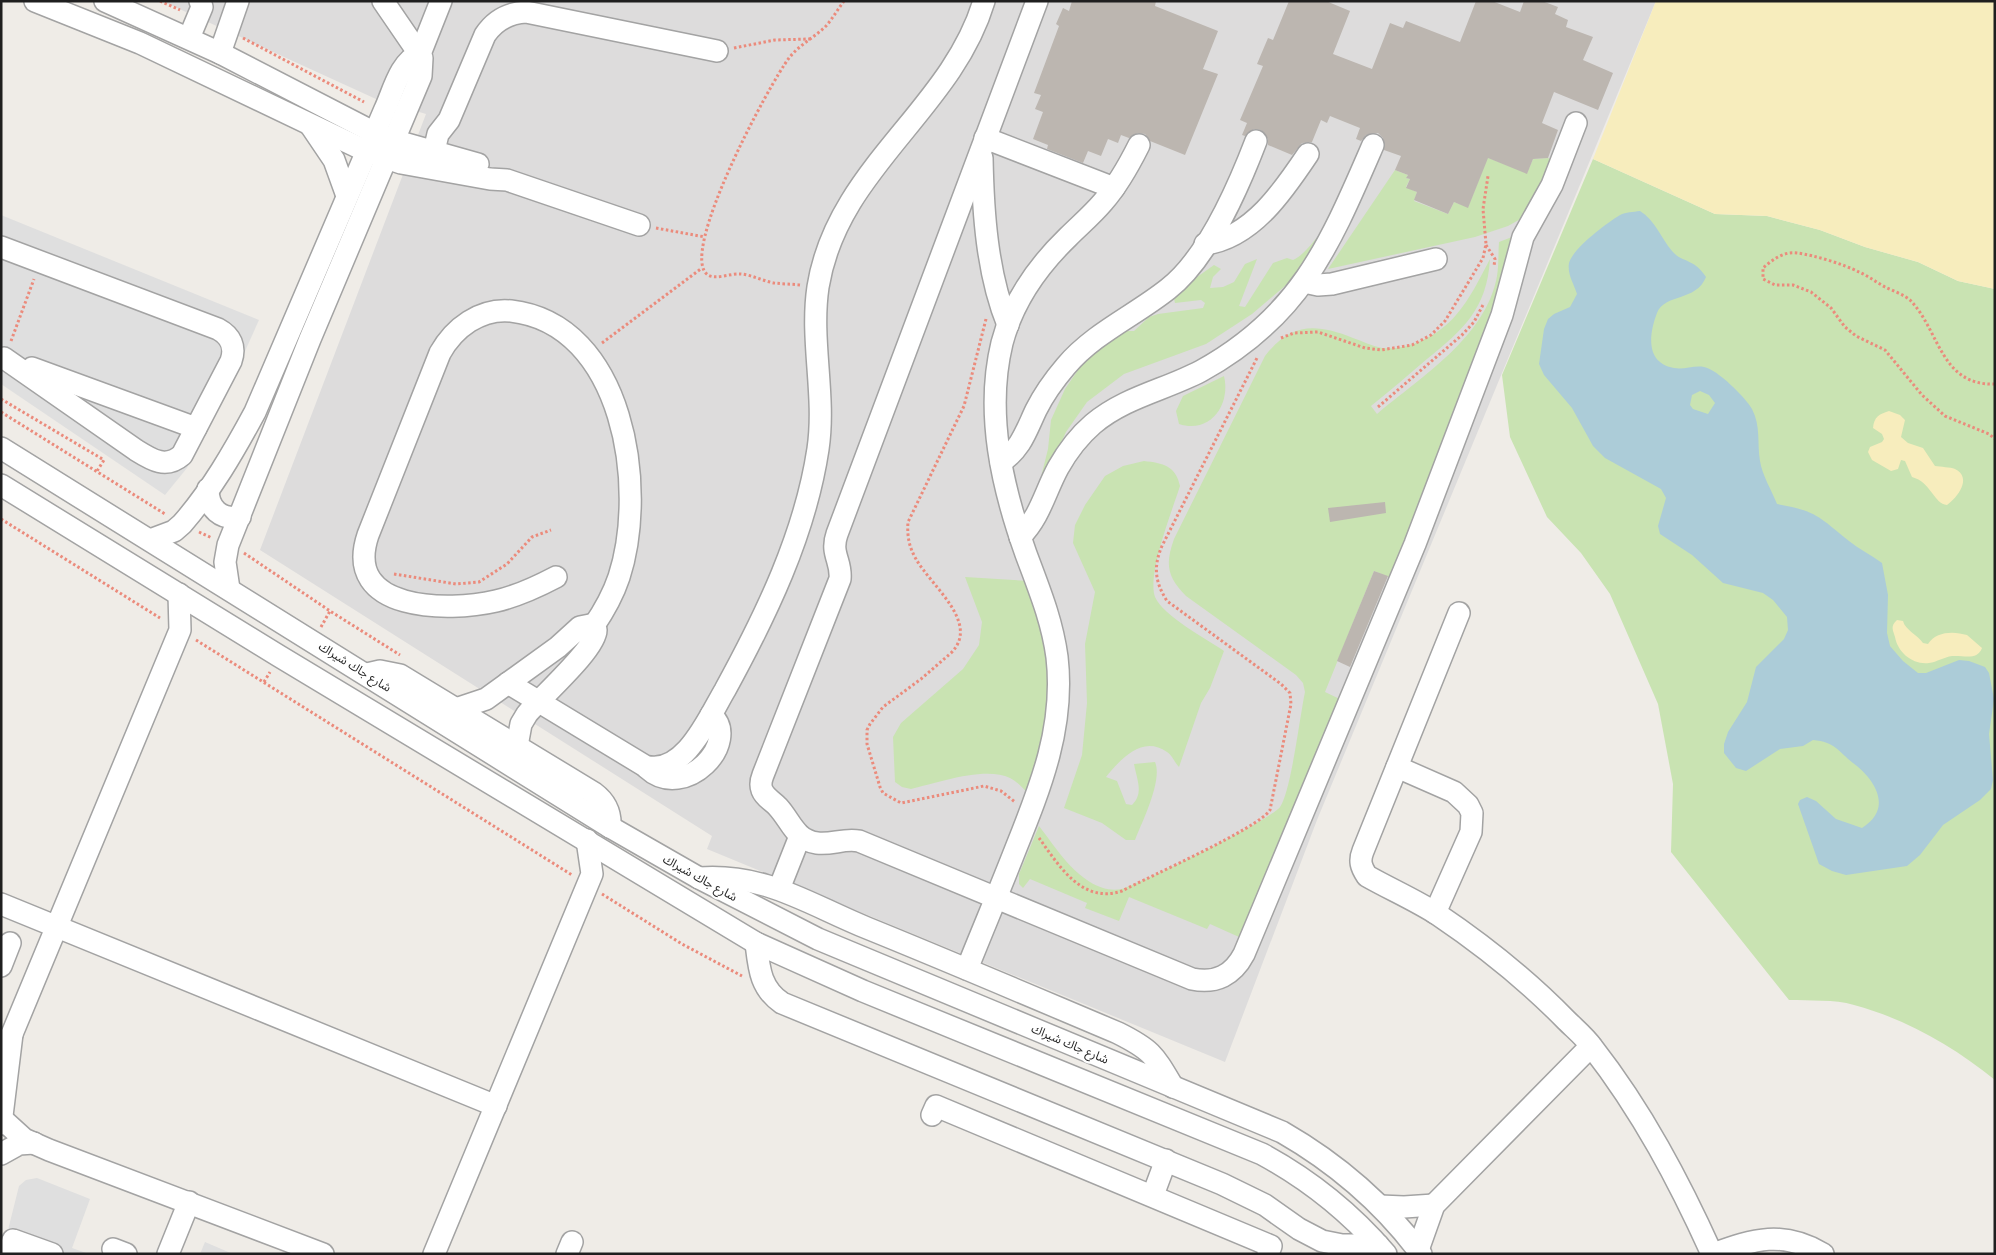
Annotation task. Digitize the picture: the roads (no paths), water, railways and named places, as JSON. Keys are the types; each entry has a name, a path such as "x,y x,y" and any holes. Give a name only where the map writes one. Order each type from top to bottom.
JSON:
{"street":[{"path":"35,1 140,43 310,124 507,180 639,225"},
{"path":"106,1 220,54 380,145"},
{"path":"220,54 238,1"},
{"path":"150,540 174,531 182,524 208,489 255,412 347,196 421,76 423,64 420,54 383,1"},
{"path":"420,54 441,1"},
{"path":"645,766 660,768 672,762 690,747 711,715 745,654 774,593 797,532 814,471 821,404 816,332 818,287 829,247 846,207 870,171 909,126 955,62 973,28 984,1"},
{"path":"1037,1 837,534 834,550 840,568 840,579 763,775 763,792 777,806 788,824 800,836 817,843 843,840 860,841 1192,979 1213,981 1232,971 1239,963 1415,544 1502,316 1523,238 1552,185 1576,123"},
{"path":"436,160 438,134 450,120 485,35 509,8 717,51"},
{"path":"189,38 199,9"},
{"path":"450,120 452,140 462,159"},
{"path":"310,124 334,160 347,196"},
{"path":"1001,462 1023,441 1044,395 1067,365 1099,336 1170,288 1189,268 1206,244 1231,201 1256,141"},
{"path":"984,143 1114,188"},
{"path":"984,143 988,235 998,294 1008,325"},
{"path":"229,589 225,562 228,544 240,517 380,145"},
{"path":"967,970 1048,765 1054,739 1058,686 1054,641 1047,607 1020,537 1001,462 996,434 994,386 998,363 1008,325 1033,276 1114,188 1139,145"},
{"path":"1020,537 1039,513 1058,468 1093,424 1122,404 1177,382 1220,360 1263,327 1304,282 1334,234 1373,145"},
{"path":"1206,244 1225,240 1242,230 1279,193 1308,154"},
{"path":"436,160 462,159 490,168 507,180"},
{"path":"1,247 224,333 229,338 233,350 231,361 182,455 177,459 164,463 157,462 136,450 3,358"},
{"path":"1304,282 1318,285 1332,284 1436,259"},
{"path":"556,577 524,593 495,601 473,605 431,605 399,600 381,591 368,575 363,555 368,535 440,353 446,342 464,325 495,312 521,312 550,322 563,330 584,348 592,360 617,413 627,456 629,483 627,535 620,574 608,604 593,626"},
{"path":"3,358 196,428"},
{"name":"شارع جاك شيراك","path":"1,448 610,827 699,878 818,940 1173,1087 1253,1118 1302,1144 1335,1165 1380,1206 1419,1252"},
{"name":"شارع جاك شيراك","path":"1,485 218,619 756,943 863,991 1262,1154 1286,1167 1332,1199 1382,1249"},
{"path":"208,489 208,498 216,512 224,516 240,517"},
{"path":"1,1057 180,630 179,594"},
{"path":"1459,613 1363,850 1361,866 1367,876 1435,913 1491,952 1536,990 1591,1046 1627,1095 1659,1146 1687,1199 1712,1254 1751,1240 1768,1239 1801,1243 1823,1254"},
{"path":"180,630 198,621 218,619"},
{"path":"456,709 482,702 558,647 580,627 585,624 593,626"},
{"path":"517,746 522,724 543,696 591,644 596,633 593,626"},
{"path":"366,674 380,670 393,672 600,798 609,811 610,827"},
{"path":"508,683 543,696 642,751 672,762"},
{"path":"543,696 652,772 667,779 676,780 692,775 708,760 720,739 720,728 711,715"},
{"path":"1397,766 1454,792 1468,805 1472,813 1471,832 1435,913"},
{"path":"779,889 800,836"},
{"path":"434,1254 590,880 587,840"},
{"path":"590,880 624,862"},
{"path":"699,878 724,876 748,879 779,889 844,919 1140,1044 1154,1055 1173,1087"},
{"path":"1,904 496,1106"},
{"path":"1,966 10,943"},
{"path":"756,943 760,973 768,991 782,1003 1166,1160 1244,1194 1299,1229 1322,1241 1382,1249"},
{"path":"1,1124 12,1034"},
{"path":"1419,1252 1434,1205 1591,1046"},
{"path":"932,1115 936,1106 1052,1161 1153,1195 1271,1246 1268,1254"},
{"path":"2,1119 16,1134 34,1143 316,1252"},
{"path":"1,1154 19,1144 34,1143"},
{"path":"1153,1195 1166,1160"},
{"path":"168,1254 188,1202"},
{"path":"1380,1206 1434,1205"},
{"path":"9,1254 14,1240 52,1254"}],"water":[{"path":"1640,211 1650,219 1676,255 1693,264 1706,277 1695,290 1667,302 1657,313 1651,338 1654,354 1658,360 1674,368 1704,367 1710,369 1738,391 1755,415 1761,466 1777,504 1801,509 1817,516 1853,544 1882,563 1888,595 1887,633 1890,646 1903,661 1918,673 1926,673 1959,660 1969,661 1985,667 1989,673 1994,699 1989,734 1993,780 1991,789 1980,800 1943,825 1920,855 1907,866 1846,875 1832,871 1819,864 1798,804 1800,800 1807,797 1816,801 1836,819 1862,828 1877,812 1879,804 1878,795 1868,778 1840,751 1831,745 1813,740 1803,746 1780,749 1746,771 1736,768 1724,753 1724,744 1728,732 1747,702 1756,667 1784,639 1788,630 1787,617 1773,600 1763,593 1723,583 1692,555 1660,534 1658,526 1666,498 1661,489 1605,458 1593,446 1572,408 1544,375 1539,364 1544,329 1548,319 1554,314 1570,307 1577,294 1569,271 1569,263 1572,257 1591,236 1614,219 1622,214","holes":["1700,391 1709,395 1715,403 1708,414 1693,409 1690,405 1692,395"]}]}
